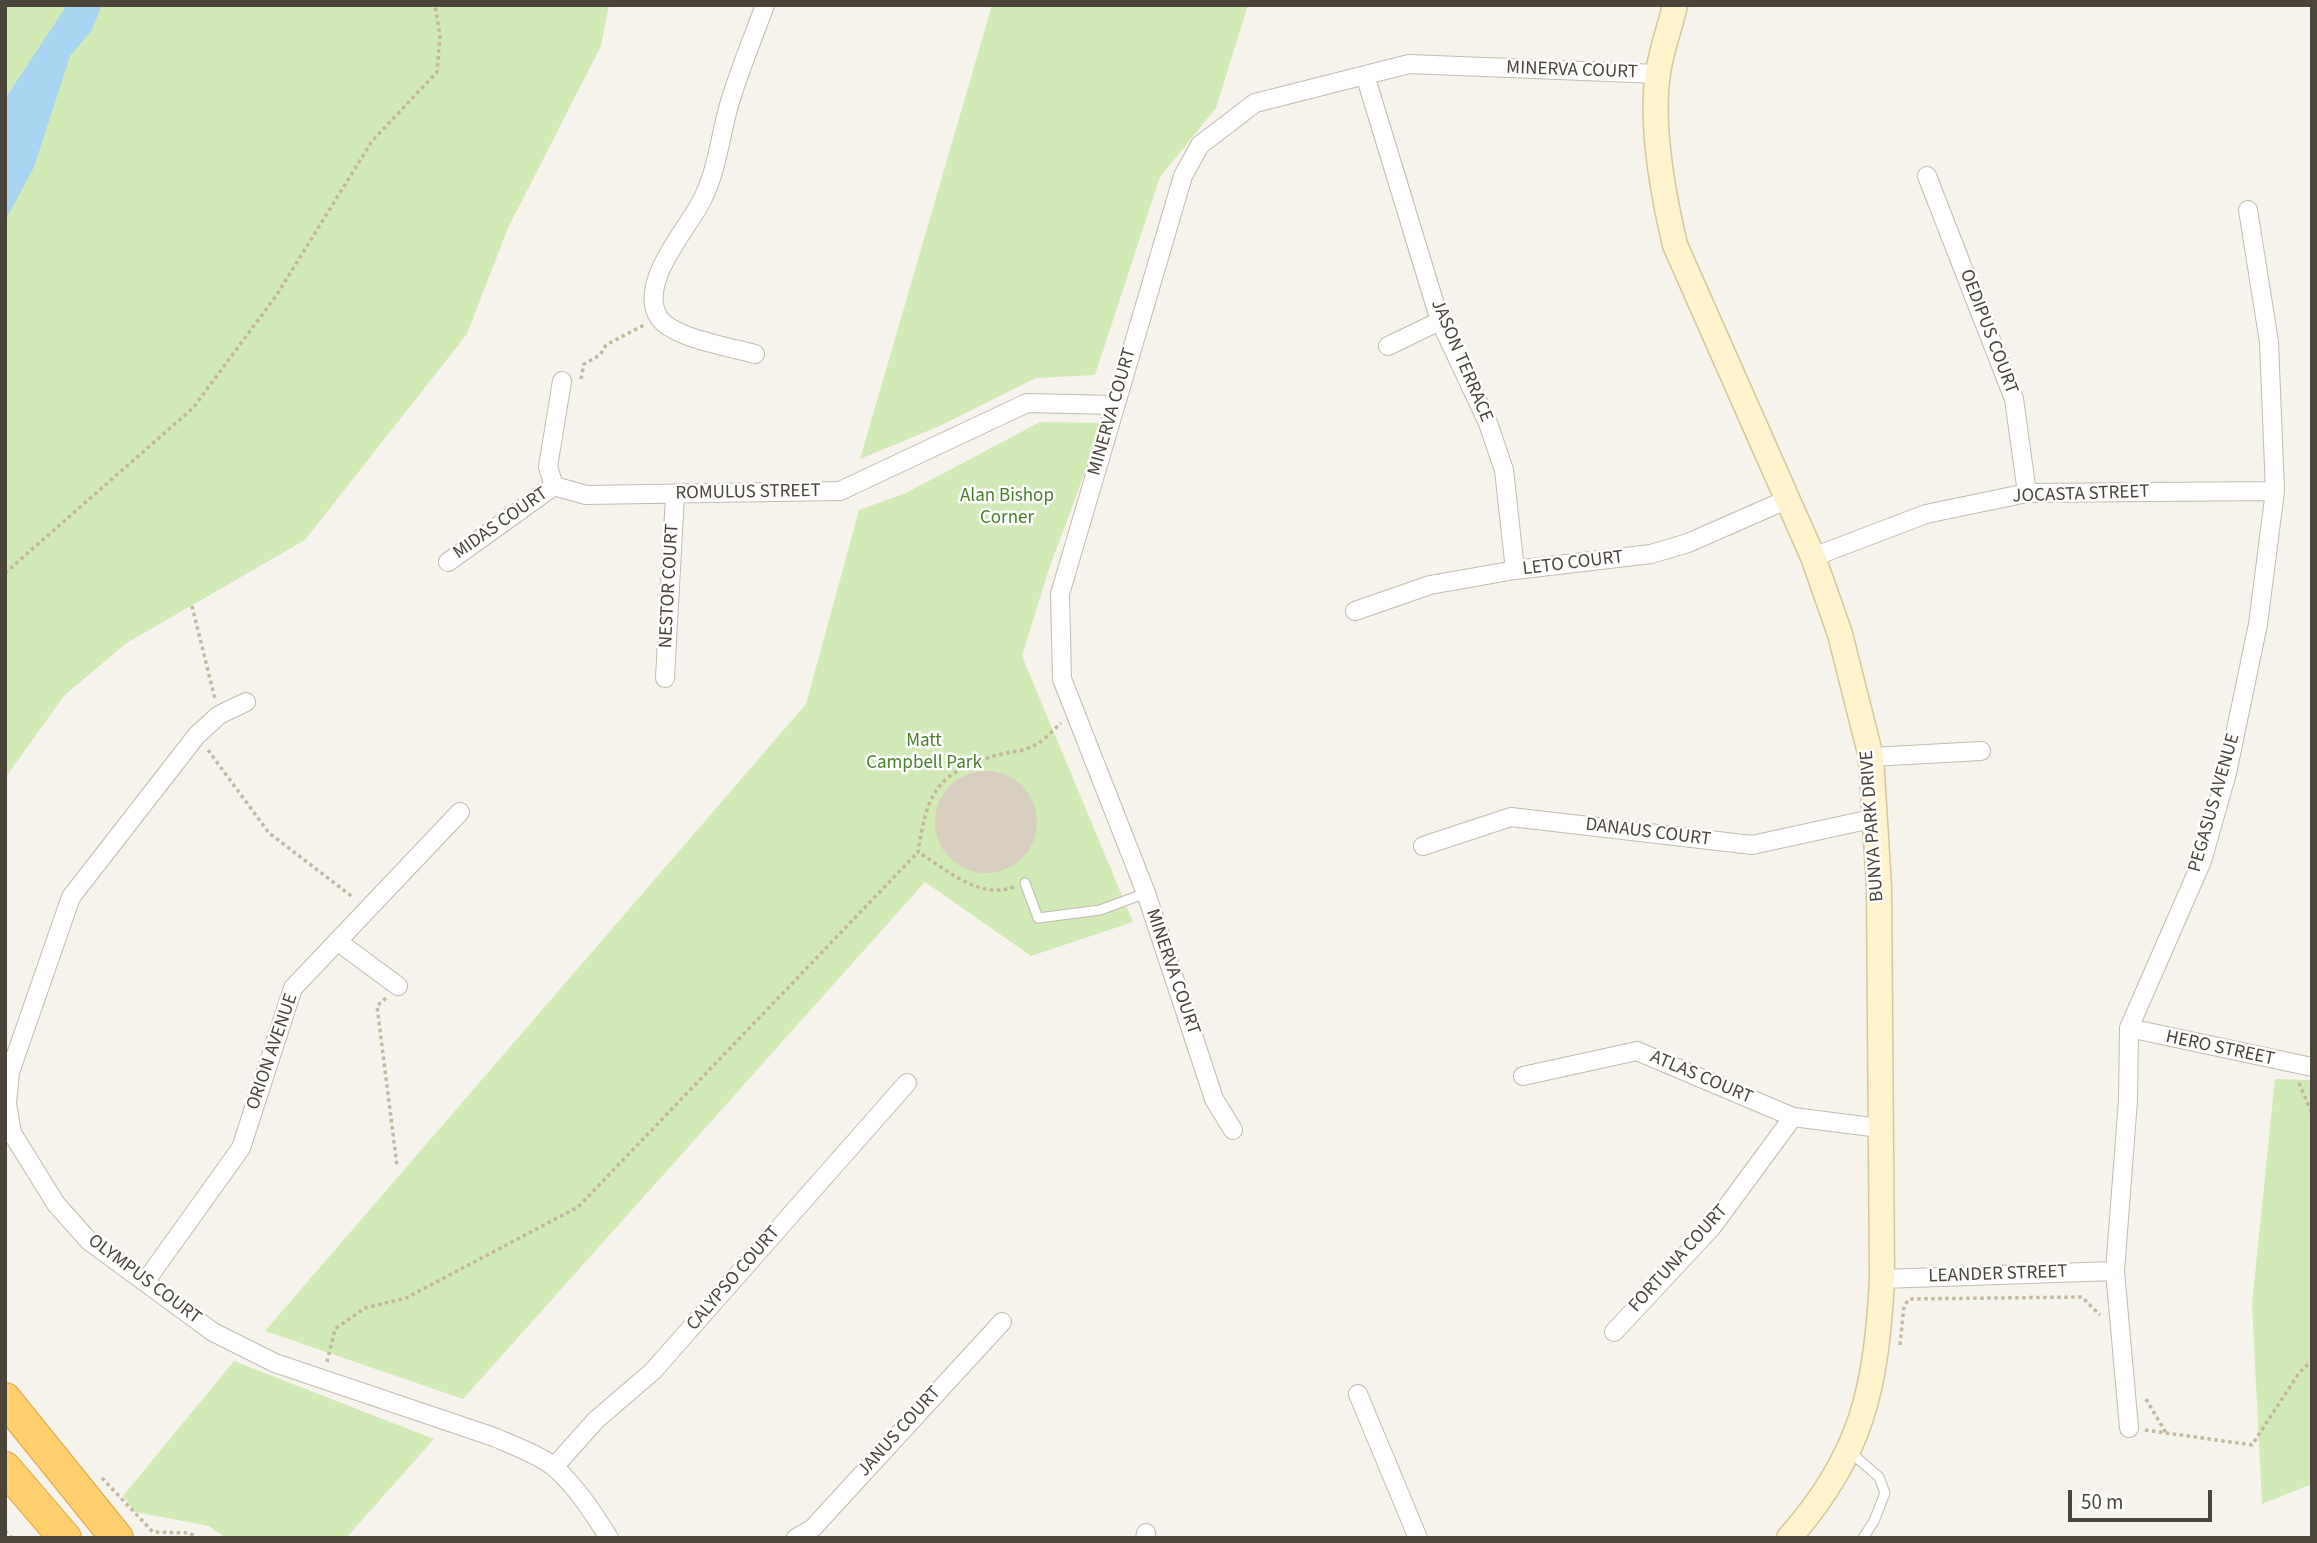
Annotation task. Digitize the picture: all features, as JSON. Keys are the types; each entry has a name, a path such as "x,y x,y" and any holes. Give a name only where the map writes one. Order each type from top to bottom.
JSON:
{"highway":[{"path":"5,1399 49,1457 117,1538"},
{"path":"5,1468 65,1538"}],"street":[{"path":"755,354 680,333 667,326 657,315 653,294 657,274 708,188 729,104 765,5"},
{"name":"BUNYA PARK DRIVE","path":"1675,5 1658,74 1658,142 1664,199 1675,245 1813,557 1840,634 1871,757 1876,818 1879,887 1882,1279 1874,1370 1868,1400 1849,1451 1810,1513 1789,1538"},
{"name":"MINERVA COURT","path":"1233,1130 1214,1098 1146,893 1073,713 1062,679 1060,594 1183,176 1200,145 1255,103 1409,64 1658,74"},
{"name":"JASON TERRACE","path":"1364,75 1440,321 1488,422 1504,470 1516,570"},
{"name":"OEDIPUS COURT","path":"1927,176 2014,399 2027,494"},
{"name":"PEGASUS AVENUE","path":"2129,1428 2115,1271 2128,1100 2129,1028 2202,861 2227,773 2258,624 2275,491 2269,342 2248,210"},
{"path":"1388,346 1440,321"},
{"path":"554,486 548,467 562,381"},
{"name":"ROMULUS STREET","path":"554,486 586,495 840,491 1027,403 1115,405"},
{"name":"MIDAS COURT","path":"447,562 554,486"},
{"name":"JOCASTA STREET","path":"1813,557 1926,514 2027,494 2275,491"},
{"name":"NESTOR COURT","path":"666,678 675,495"},
{"name":"LETO COURT","path":"1355,611 1430,585 1516,570 1651,554 1688,543 1786,500"},
{"name":"OLYMPUS COURT","path":"246,702 219,715 197,735 71,897 10,1072 7,1104 12,1133 28,1164 56,1204 89,1241 213,1332 275,1363 494,1437 554,1467 590,1508 609,1538"},
{"path":"1871,757 1981,751"},
{"name":"ORION AVENUE","path":"145,1282 241,1148 293,988 460,812"},
{"name":"DANAUS COURT","path":"1423,846 1511,817 1752,845 1876,818"},
{"path":"337,941 398,986"},
{"name":"HERO STREET","path":"2129,1028 2312,1067"},
{"name":"ATLAS COURT","path":"1523,1076 1637,1051 1793,1117 1880,1128"},
{"name":"CALYPSO COURT","path":"554,1467 596,1420 653,1371 907,1083"},
{"name":"FORTUNA COURT","path":"1614,1332 1712,1227 1793,1117"},
{"name":"LEANDER STREET","path":"1882,1279 2115,1271"},
{"name":"JANUS COURT","path":"796,1538 812,1529 1002,1322"},
{"path":"1358,1394 1418,1538"}],"lane":[{"path":"1025,883 1038,918 1100,910 1146,893"},
{"path":"1849,1451 1879,1477 1885,1493 1874,1521 1863,1538"}],"path":[{"path":"5,573 193,408 276,296 373,141 437,72 440,36 435,5"},
{"path":"562,381 580,382 584,364 600,355 606,345 638,330 657,315"},
{"path":"192,606 219,715"},
{"path":"320,1380 335,1329 365,1308 406,1298 578,1207 918,852 931,795 944,778 967,764 1032,747 1073,713"},
{"path":"197,735 269,833 367,907"},
{"path":"918,852 971,886 1004,891 1025,883"},
{"path":"397,1166 377,1006 398,986"},
{"path":"2293,1065 2312,1113"},
{"path":"1899,1349 1904,1306 1909,1299 2082,1297 2100,1315"},
{"path":"2129,1428 2252,1445 2299,1373 2308,1364 2312,1366"},
{"path":"5,1531 12,1538"}],"green space":[{"path":"5,5 609,5 601,46 508,228 467,334 305,540 125,644 64,696 5,778"},
{"path":"992,5 1248,5 1216,108 1160,177 1095,375 1036,378 942,425 860,459"},
{"name":"Matt Campbell Park","path":"1040,422 1103,423 1048,572 1022,656 1133,922 1031,956 925,882 463,1399 265,1331 806,704 859,510 906,493"},
{"path":"2275,1079 2312,1080 2312,1484 2262,1504 2252,1304"},
{"path":"234,1361 434,1439 346,1538 226,1538 209,1526 135,1512 123,1496"}],"water":[{"path":"67,5 102,5 91,31 70,56 34,167 5,221 5,99"}],"building":[{"path":"986,771 1005,775 1022,786 1033,803 1037,822 1033,841 1022,858 1005,869 986,873 967,869 950,858 939,841 935,822 939,803 950,786 967,775"}],"park label":[{"name":"Alan Bishop Corner","path":"1007,508"}]}
